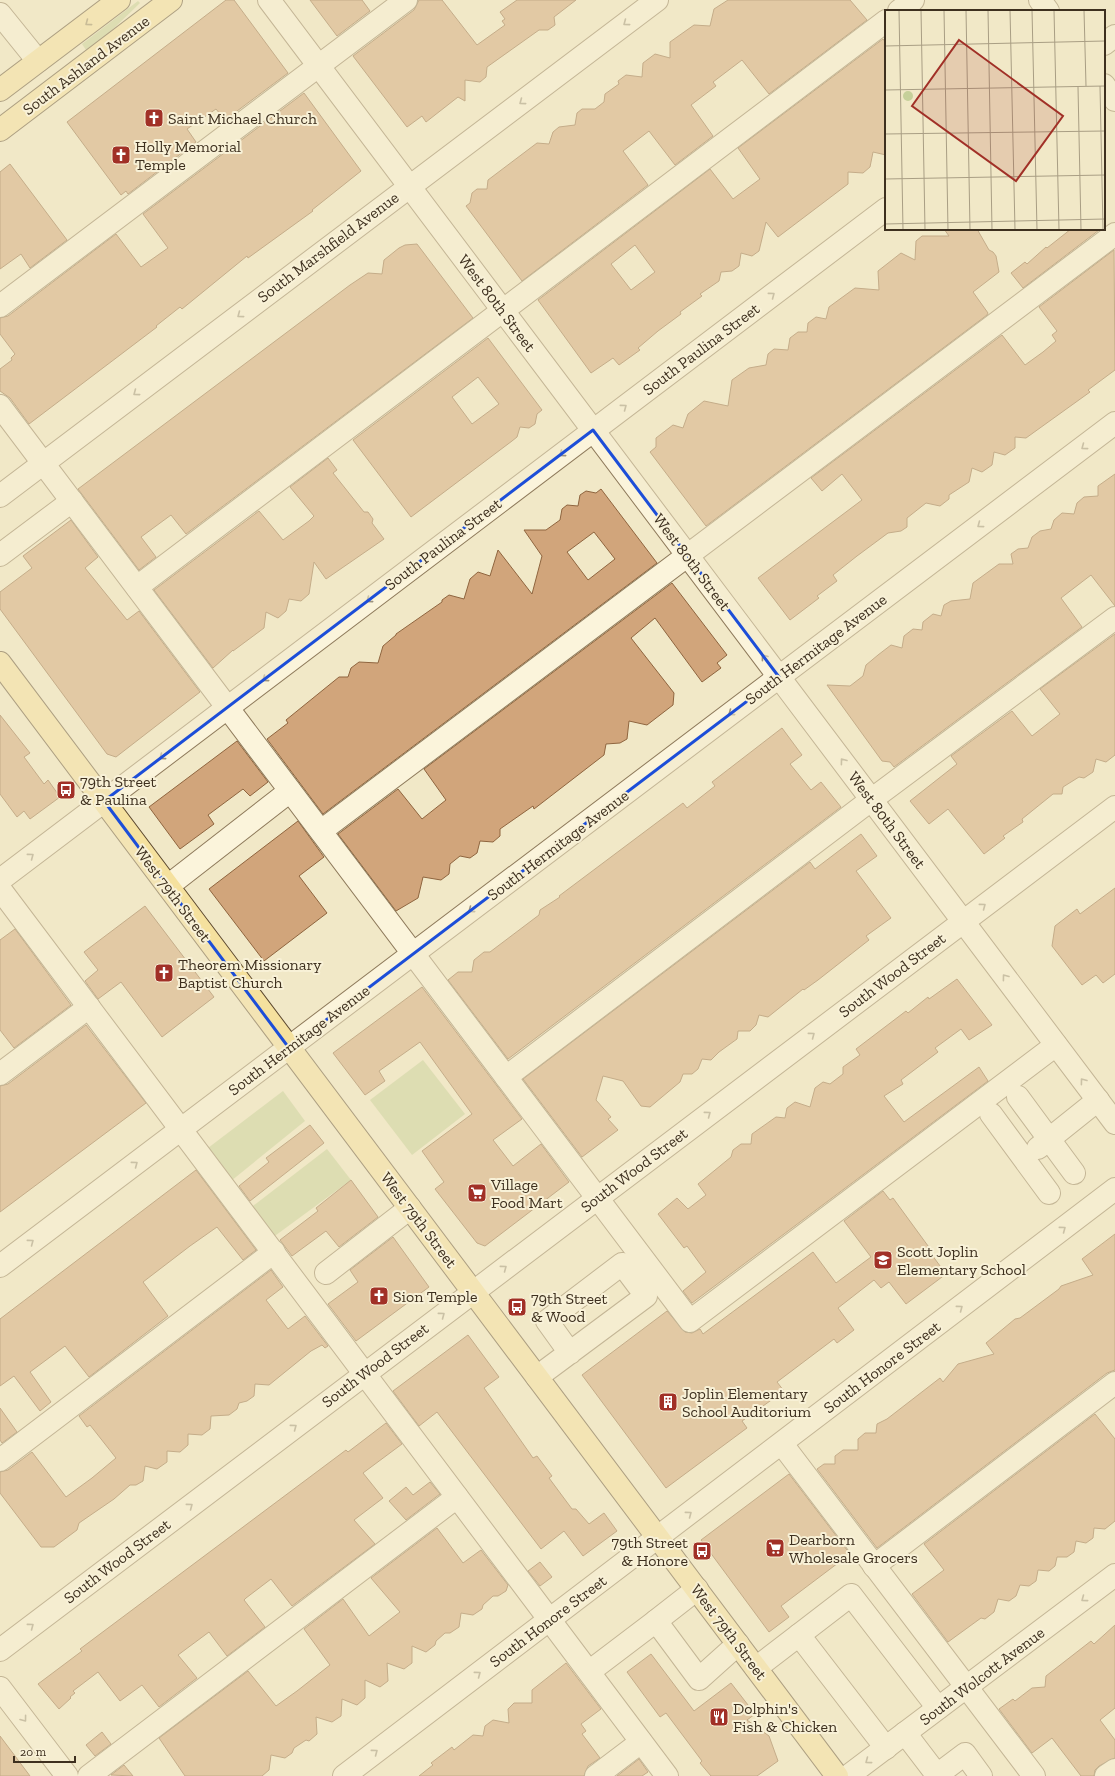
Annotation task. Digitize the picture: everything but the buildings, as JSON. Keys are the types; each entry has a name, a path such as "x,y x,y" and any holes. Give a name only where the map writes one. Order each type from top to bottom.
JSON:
{"main road":[{"name":"South Ashland Avenue","path":"0,90 119,0"},
{"name":"South Ashland Avenue","path":"0,130 171,0"},
{"name":"West 79th Street","path":"2,671 104,801 837,1776"}],"street":[{"name":"West 80th Street","path":"269,0 1115,1123"},
{"path":"0,306 406,0"},
{"name":"South Marshfield Avenue","path":"0,496 657,0"},
{"path":"900,10 913,0"},
{"path":"1040,0 1047,10"},
{"path":"0,14 38,61"},
{"path":"137,587 885,22"},
{"path":"1105,43 1115,36"},
{"path":"1105,86 1115,100"},
{"name":"South Paulina Street","path":"0,880 885,210"},
{"path":"321,831 1115,234"},
{"path":"0,406 690,1321 1056,1045"},
{"name":"South Hermitage Avenue","path":"0,1266 1115,423"},
{"path":"0,556 72,501"},
{"path":"506,1077 871,800 1115,618"},
{"path":"168,886 290,791"},
{"name":"South Wood Street","path":"0,1650 1115,807"},
{"path":"0,889 667,1776"},
{"path":"0,1074 89,1007"},
{"path":"1018,1097 1048,1140 1074,1173"},
{"path":"1024,1159 1098,1100"},
{"path":"991,1114 1049,1193"},
{"name":"South Honore Street","path":"344,1776 1115,1189"},
{"path":"326,1273 410,1208"},
{"path":"0,1460 274,1252"},
{"path":"537,1377 570,1353"},
{"path":"874,1566 1115,1383"},
{"path":"782,1444 1034,1776"},
{"path":"89,1776 457,1497"},
{"name":"South Wolcott Avenue","path":"848,1776 1115,1575"},
{"path":"598,1665 697,1589"},
{"path":"756,1668 851,1595 938,1708"},
{"path":"656,1621 699,1679 738,1644"},
{"path":"799,1635 886,1748"},
{"path":"0,1688 67,1776"},
{"path":"905,1733 937,1775 965,1754 982,1776"},
{"path":"596,1776 642,1742"},
{"path":"1106,1776 1115,1770"}],"highlighted area":[{"path":"593,430 779,677 289,1048 104,801"}],"green space":[{"path":"138,1 140,3 109,33 86,50 82,44"},
{"path":"423,1060 465,1114 412,1155 370,1100"},
{"path":"283,1091 305,1121 231,1181 208,1148"},
{"path":"327,1149 351,1180 272,1238 249,1209"}],"place":[{"name":"Saint Michael Church","path":"154,118"},
{"name":"Holly Memorial Temple","path":"121,155"},
{"name":"79th Street & Paulina","path":"66,790"},
{"name":"Theorem Missionary Baptist Church","path":"164,973"},
{"name":"Village Food Mart","path":"477,1193"},
{"name":"Scott Joplin Elementary School","path":"883,1260"},
{"name":"Sion Temple","path":"379,1296"},
{"name":"79th Street & Wood","path":"517,1307"},
{"name":"Joplin Elementary School Auditorium","path":"668,1402"},
{"name":"Dearborn Wholesale Grocers","path":"775,1548"},
{"name":"79th Street & Honore","path":"702,1551"},
{"name":"Dolphin's Fish & Chicken","path":"719,1717"}]}
